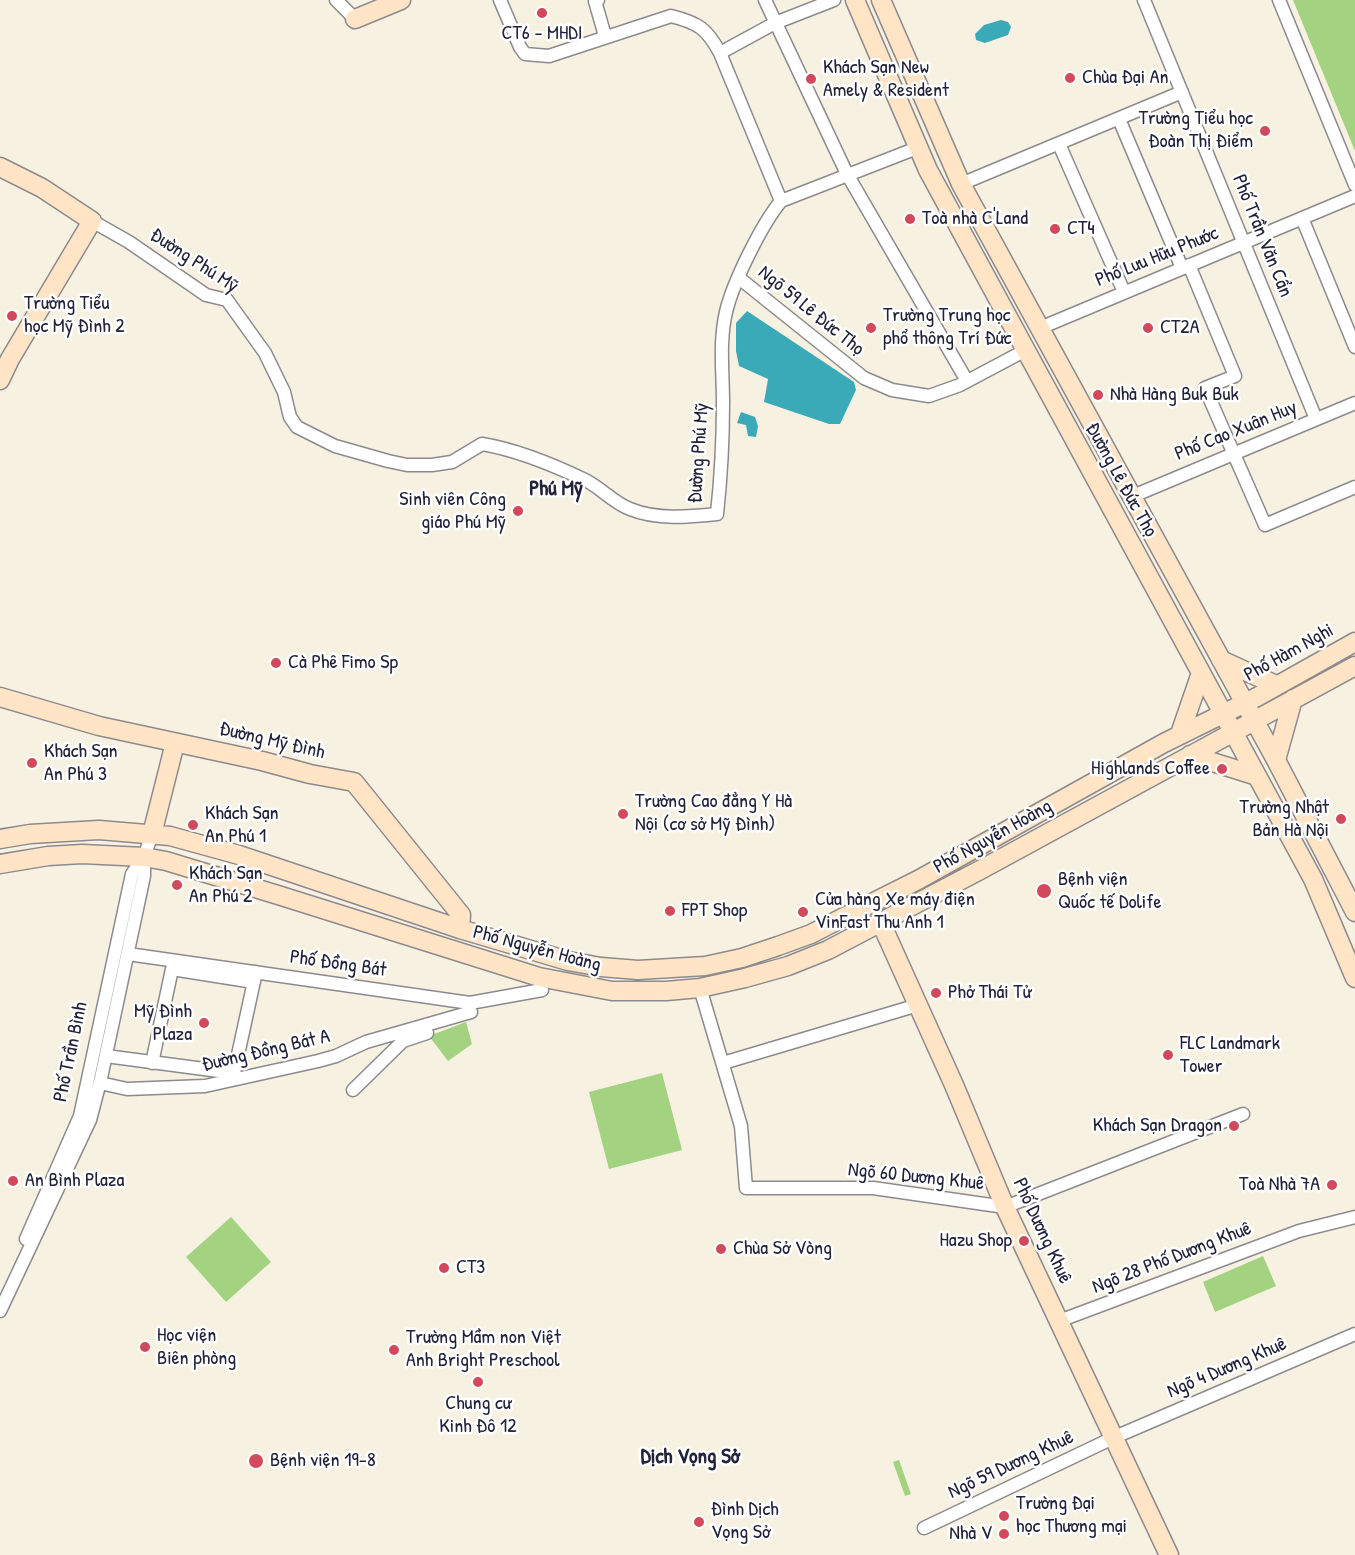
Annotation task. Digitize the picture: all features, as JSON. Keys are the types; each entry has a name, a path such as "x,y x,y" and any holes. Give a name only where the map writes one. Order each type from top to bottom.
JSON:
{"main road":[{"path":"355,19 401,0"},
{"name":"Đường Lê Đức Thọ","path":"855,0 917,148 1024,351 1313,879 1355,978"},
{"name":"Đường Lê Đức Thọ","path":"881,0 961,184 1244,703 1350,890 1355,912"},
{"path":"0,380 10,359 92,221 42,188 1,169"},
{"name":"Phố Hàm Nghi","path":"1222,713 1355,642"},
{"path":"1221,660 1276,685"},
{"path":"1254,721 1355,666"},
{"path":"1180,734 1201,673"},
{"name":"Đường Mỹ Đình","path":"0,697 99,726 354,782 461,915 460,929"},
{"path":"1276,760 1293,699"},
{"name":"Phố Nguyễn Hoàng","path":"0,839 30,834 99,830 174,837 239,855 460,929 568,961 602,967 649,970 705,966 742,958 811,934 972,850 1222,713"},
{"name":"Phố Nguyễn Hoàng","path":"0,864 48,856 82,854 144,857 177,864 539,976 612,991 666,991 700,988 788,966 828,950 1254,721"},
{"name":"Phố Trần Bình","path":"152,834 175,743"},
{"path":"1190,755 1257,776"},
{"path":"972,850 982,869"},
{"name":"Phố Dương Khuê","path":"880,923 954,1085 1005,1207 1169,1555"}],"street":[{"path":"336,0 355,19"},
{"path":"500,0 525,54 549,56 671,16 689,20 710,34 781,201 917,148"},
{"path":"598,0 595,1 605,36"},
{"path":"765,0 847,174 967,381"},
{"path":"720,53 775,23 834,0"},
{"name":"Phố Trần Văn Cẩn","path":"1144,0 1316,419"},
{"path":"1279,0 1355,185"},
{"path":"961,184 1182,92"},
{"path":"1119,118 1235,376 1205,388 1265,525 1355,487"},
{"path":"1059,144 1124,292"},
{"name":"Phố Lưu Hữu Phước","path":"1040,328 1355,196"},
{"name":"Đường Phú Mỹ","path":"92,221 129,242 206,295 227,300 266,353 284,392 290,417 297,427 335,446 407,465 452,462 482,444 508,449 588,482 629,509 660,517 717,514 722,455 721,348 726,310 738,278 770,214 781,201"},
{"path":"1302,218 1355,347"},
{"name":"Ngõ 59 Lê Đức Thọ","path":"738,278 864,378 892,390 929,396 967,381 1024,351"},
{"name":"Phố Cao Xuân Huy","path":"1133,496 1355,403"},
{"name":"Phố Trần Bình","path":"26,1252 25,1241 80,1116 132,874 144,857 152,834"},
{"name":"Phố Trần Bình","path":"0,1311 90,1120 128,954 144,876 144,857"},
{"name":"Phố Đồng Bát","path":"128,954 255,977 470,1003 542,990"},
{"path":"106,1056 152,1063 234,1073 255,977 172,969 152,1063"},
{"path":"700,988 723,1063 918,1005"},
{"name":"Đường Đồng Bát A","path":"100,1083 127,1089 205,1086 336,1056 366,1042 471,1015 403,1041 353,1090"},
{"name":"Ngõ 60 Dương Khuê","path":"723,1063 741,1126 746,1188 873,1188 1005,1207 1243,1114"},
{"name":"Ngõ 28 Phố Dương Khuê","path":"1059,1321 1299,1231 1355,1217"},
{"name":"Ngõ 4 Dương Khuê","path":"1115,1437 1355,1334"},
{"name":"Ngõ 59 Dương Khuê","path":"924,1528 1115,1437"}],"green space":[{"path":"1293,0 1355,0 1355,151"},
{"path":"466,1022 472,1044 448,1061 429,1036"},
{"path":"662,1073 682,1150 609,1169 589,1092"},
{"path":"231,1217 271,1262 226,1302 186,1257"},
{"path":"1263,1256 1276,1286 1215,1312 1203,1282"},
{"path":"899,1460 911,1494 905,1496 893,1462"}],"water":[{"path":"1001,20 1008,22 1011,27 1008,35 985,43 976,40 975,34 984,25"},
{"path":"747,311 854,382 856,390 840,424 829,424 764,402 768,379 739,366 736,351 736,323"},
{"path":"741,412 755,417 758,426 756,437 748,436 746,425 737,423"}],"place":[{"name":"CT6 - MHDI","path":"542,13"},
{"name":"Chùa Đại An","path":"1070,78"},
{"name":"Khách Sạn New Amely & Resident","path":"811,79"},
{"name":"Trường Tiểu học Đoàn Thị Điểm","path":"1265,131"},
{"name":"Toà nhà C'Land","path":"910,219"},
{"name":"CT4","path":"1055,229"},
{"name":"Trường Tiểu học Mỹ Đình 2","path":"12,316"},
{"name":"Trường Trung học phổ thông Trí Đức","path":"871,328"},
{"name":"CT2A","path":"1148,328"},
{"name":"Nhà Hàng Buk Buk","path":"1098,395"},
{"name":"Sinh viên Công giáo Phú Mỹ","path":"518,511"},
{"name":"Cà Phê Fimo Sp","path":"276,663"},
{"name":"Khách Sạn An Phú 3","path":"32,763"},
{"name":"Highlands Coffee","path":"1222,769"},
{"name":"Trường Cao đẳng Y Hà Nội (cơ sở Mỹ Đình)","path":"623,814"},
{"name":"Trường Nhật Bản Hà Nội","path":"1341,819"},
{"name":"Khách Sạn An Phú 1","path":"193,825"},
{"name":"Khách Sạn An Phú 2","path":"177,885"},
{"name":"Bệnh viện Quốc tế Dolife","path":"1044,891"},
{"name":"FPT Shop","path":"670,911"},
{"name":"Cửa hàng Xe máy điện VinFast Thu Anh 1","path":"803,912"},
{"name":"Phở Thái Tử","path":"936,993"},
{"name":"Mỹ Đình Plaza","path":"204,1023"},
{"name":"FLC Landmark Tower","path":"1168,1055"},
{"name":"Khách Sạn Dragon","path":"1234,1126"},
{"name":"An Bình Plaza","path":"13,1181"},
{"name":"Toà Nhà 7A","path":"1332,1185"},
{"name":"Hazu Shop","path":"1024,1241"},
{"name":"Chùa Sở Vòng","path":"721,1249"},
{"name":"CT3","path":"444,1268"},
{"name":"Học viện Biên phòng","path":"145,1347"},
{"name":"Trường Mầm non Việt Anh Bright Preschool","path":"394,1350"},
{"name":"Chung cư Kinh Đô 12","path":"478,1382"},
{"name":"Bệnh viện 19-8","path":"256,1461"},
{"name":"Trường Đại học Thương mại","path":"1004,1516"},
{"name":"Đình Dịch Vọng Sở","path":"699,1522"},
{"name":"Nhà V","path":"1004,1534"}],"district":[{"name":"Phú Mỹ","path":"556,489"},
{"name":"Dịch Vọng Sở","path":"690,1457"}]}
